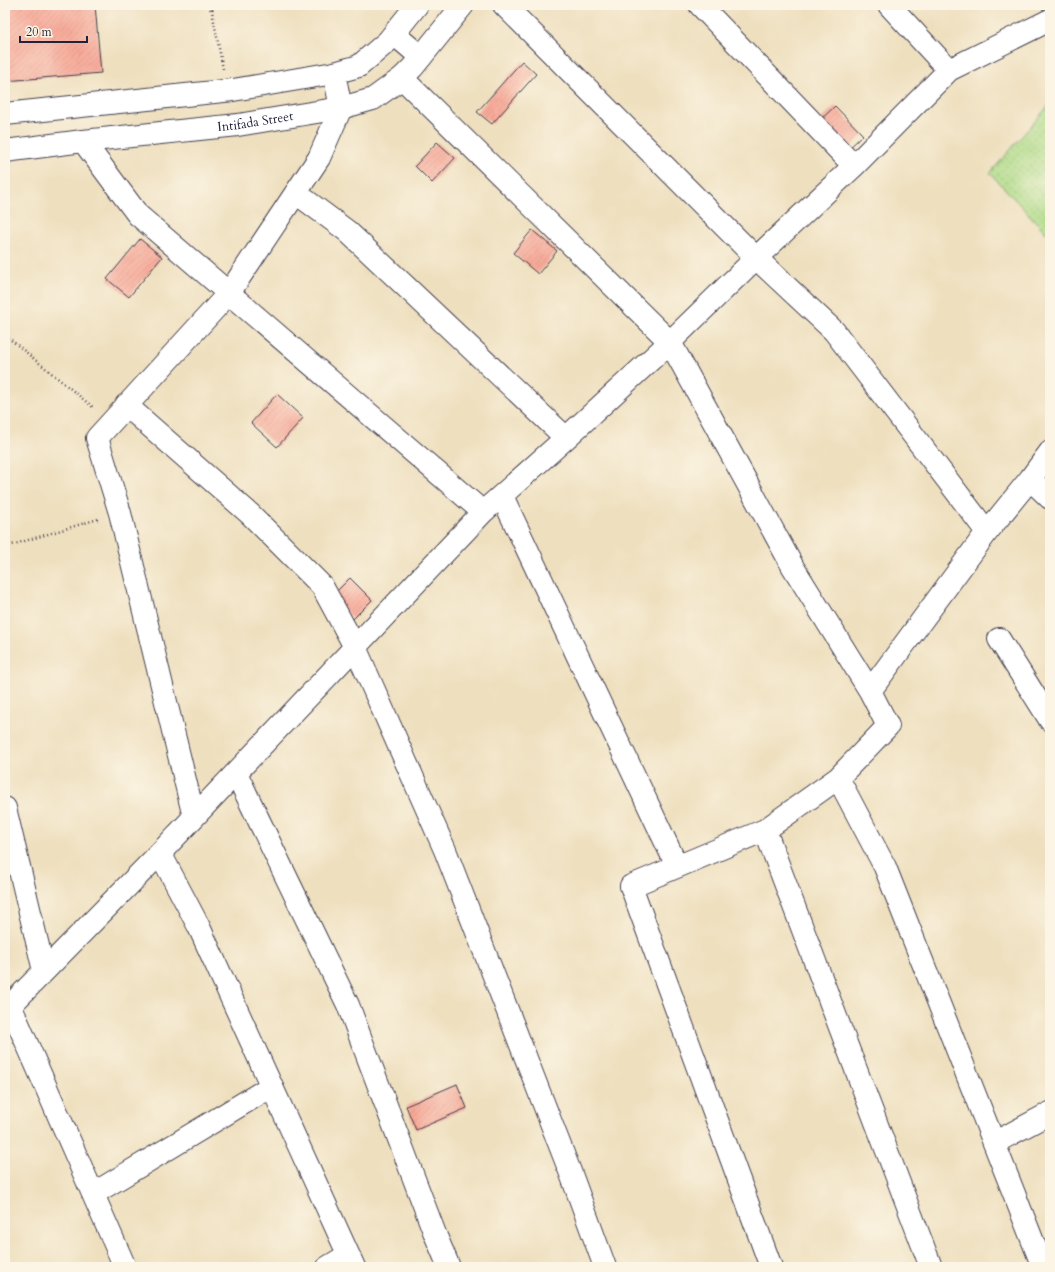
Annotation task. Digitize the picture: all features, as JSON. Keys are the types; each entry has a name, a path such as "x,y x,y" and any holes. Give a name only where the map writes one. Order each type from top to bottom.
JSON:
{"street":[{"path":"5,114 228,91 334,73 359,66 388,41 417,5"},
{"name":"Intifada Street","path":"5,151 83,141 238,125 341,108 373,99 402,78 463,5"},
{"path":"504,5 756,258 834,331 987,532"},
{"path":"700,5 854,166"},
{"path":"889,5 949,70"},
{"path":"125,1267 8,1008 160,853 484,512 670,342 756,258 854,166 949,70 1050,20"},
{"path":"394,34 421,57"},
{"path":"194,817 120,513 97,438 228,293 319,158 341,108 334,73"},
{"path":"402,78 670,342 793,567 870,691 888,726 838,778 764,830 631,886 771,1267"},
{"path":"83,141 138,215 484,512"},
{"path":"296,193 348,231 566,438"},
{"path":"126,405 250,514 322,586 355,647 445,850 571,1174 605,1267"},
{"path":"870,691 987,532 1050,452"},
{"path":"1030,479 1050,498"},
{"path":"502,496 677,866"},
{"path":"999,639 1050,720"},
{"path":"236,773 348,1005 449,1267"},
{"path":"838,778 885,867 1043,1267"},
{"path":"5,808 44,971"},
{"path":"764,830 931,1267"},
{"path":"160,853 199,927 351,1261 328,1267"},
{"path":"93,1194 272,1086"},
{"path":"994,1143 1050,1113"}],"path":[{"path":"209,5 212,12 228,91"},
{"path":"212,12 213,5"},
{"path":"5,335 111,422"},
{"path":"5,547 120,513"}],"green space":[{"path":"1050,104 1050,237 990,173"}],"building":[{"path":"5,5 95,5 101,73 5,81"},
{"path":"522,61 536,74 492,124 477,112"},
{"path":"835,106 863,135 844,153 816,124"},
{"path":"437,142 455,158 432,183 415,166"},
{"path":"532,230 557,251 538,274 513,253"},
{"path":"140,239 162,257 129,297 107,279"},
{"path":"277,394 303,418 277,447 251,423"},
{"path":"350,578 372,600 353,619 331,597"},
{"path":"457,1084 467,1108 416,1130 406,1106"}]}
